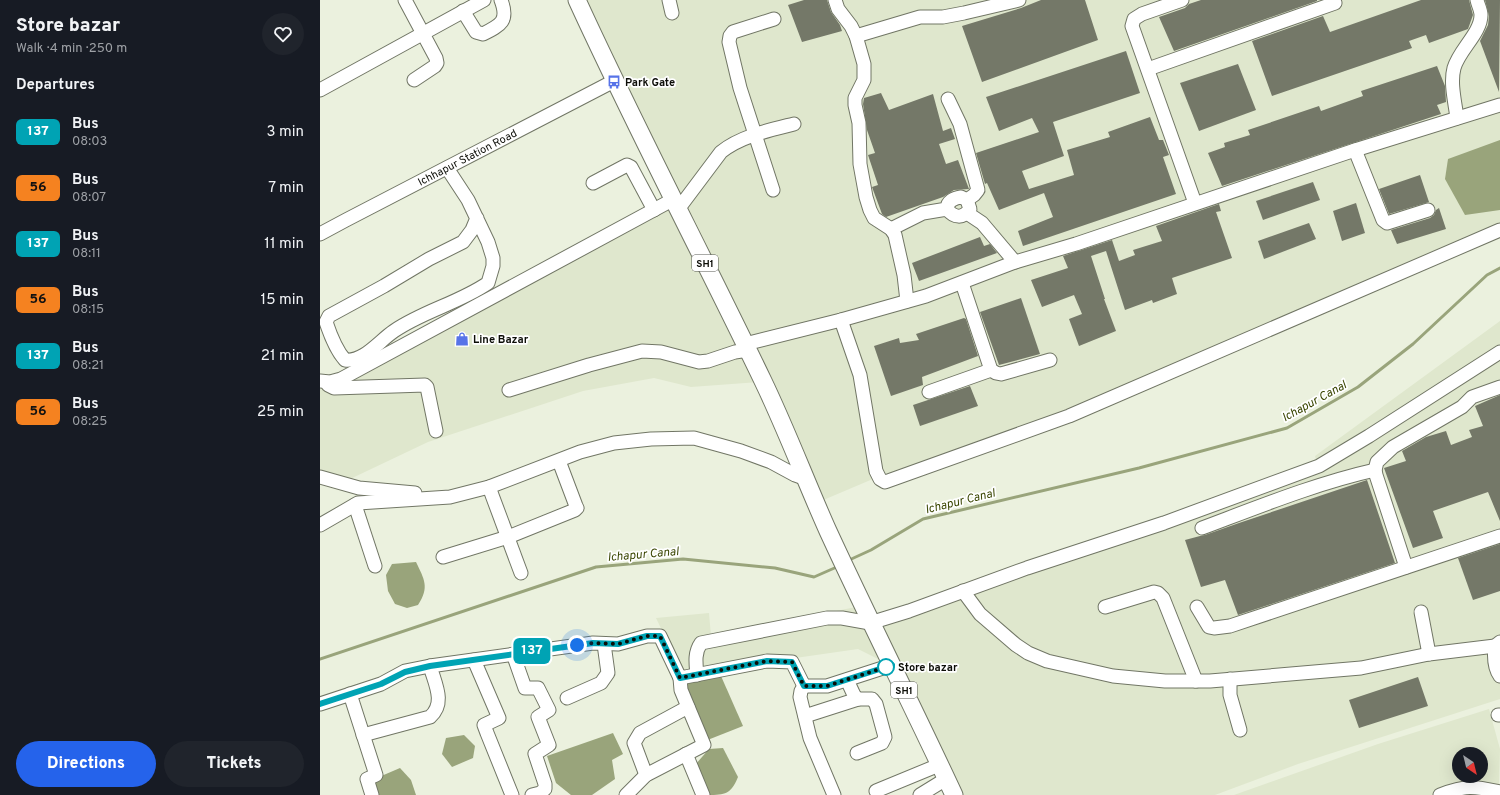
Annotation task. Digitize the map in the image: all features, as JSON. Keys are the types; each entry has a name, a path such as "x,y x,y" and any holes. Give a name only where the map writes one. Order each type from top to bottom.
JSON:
{"main road":[{"name":"SH1","path":"577,0 614,81 764,383 827,529 870,623 892,665 954,795"}],"street":[{"path":"405,0 436,58 437,63 435,66 414,80"},
{"path":"320,90 484,0"},
{"path":"464,11 476,32 483,34 502,22 504,11 501,0"},
{"path":"835,0 838,8 851,26 856,36 864,64 864,80 856,98 855,105 859,123 860,164 866,197 874,218 891,229 897,240 907,301"},
{"path":"856,36 920,17 943,17 1019,0"},
{"path":"1182,0 1142,14 1134,19 1132,26 1195,203"},
{"path":"1457,118 1453,76 1454,67 1480,21 1481,13 1477,0"},
{"path":"1148,69 1335,3"},
{"path":"773,190 740,88 729,42 730,36 733,32 774,19"},
{"name":"Ichhapur Station Road","path":"320,234 614,81"},
{"path":"948,99 960,124 978,190 967,200"},
{"path":"509,390 589,365 642,351 661,352 692,361 703,362 746,347 926,296 1015,262 1076,244 1355,150 1500,105"},
{"path":"322,382 341,379 654,210 676,204 721,152 730,146 756,135 794,124"},
{"path":"1355,150 1385,222 1387,223 1428,210"},
{"path":"593,183 627,165 632,167 654,210"},
{"path":"447,168 468,200 477,218 488,242 493,258 493,266 488,283 458,300 413,320 394,331 362,356 345,360 340,355 327,327 326,322 329,316 429,259 463,242 472,230 477,218"},
{"path":"961,197 967,200 970,209 964,216 956,217 951,214 948,209 947,205 951,200 961,197"},
{"path":"891,229 923,213 948,209"},
{"path":"967,213 982,223 1015,262"},
{"path":"841,320 860,375 876,471 880,479 885,482 1069,416 1500,230"},
{"path":"962,282 992,370 1001,374 1050,360"},
{"path":"697,675 696,656 698,647 701,643 827,618 842,618 870,623 909,611 1027,568 1164,523 1319,466 1369,436 1500,352"},
{"path":"929,392 992,370"},
{"path":"322,382 334,388 425,385 427,388 436,431"},
{"path":"1406,567 1375,470 1377,462 1393,447 1462,407 1472,397 1500,388"},
{"path":"320,525 358,503 450,497 489,487 580,452 614,443 651,439 694,438 741,451 771,462 795,475 806,479"},
{"path":"443,557 508,537 577,508 559,461"},
{"path":"1202,528 1270,502 1357,474 1375,470"},
{"path":"320,478 359,488 450,497"},
{"path":"489,487 521,573"},
{"path":"355,505 375,566"},
{"path":"1197,607 1209,627 1223,628 1500,536"},
{"path":"963,591 980,614 1016,645 1028,653 1047,661 1113,676 1165,681 1230,679 1361,668 1429,654 1498,644"},
{"path":"1105,607 1154,592 1158,593 1163,598 1196,681"},
{"path":"1421,612 1429,654"},
{"path":"320,704 381,684 405,672 430,666 593,643 618,644 647,636 660,636 680,678 681,690 704,745 646,775 626,795"},
{"path":"567,698 601,682 608,673 604,644"},
{"path":"1498,644 1494,653 1497,672 1500,676"},
{"path":"513,654 525,688 538,688 549,710 538,717 549,745 535,754 545,784 545,789 540,793 532,795"},
{"path":"474,660 499,718 484,724 486,733 512,795"},
{"path":"680,678 767,661 792,662 804,686"},
{"path":"804,686 827,686 892,665"},
{"path":"363,736 430,717 435,713 438,708 439,698 430,666"},
{"path":"1230,679 1230,695 1240,730"},
{"path":"846,680 854,695 858,698"},
{"path":"804,686 800,697 810,738 834,795"},
{"path":"350,694 376,775 367,779 372,795"},
{"path":"805,716 858,698 872,699 879,712 885,737 882,743 858,753"},
{"path":"646,775 634,743 636,738 640,733 688,707"},
{"path":"686,754 703,795"},
{"path":"876,791 943,772"},
{"path":"920,795 943,772"},
{"path":"1440,795 1466,787 1478,787 1500,792"}],"shaded area":[{"path":"585,0 1500,0 1500,229 1063,418 898,476 887,473 821,501"},
{"path":"1500,140 1500,210 1465,215 1445,179 1448,159"},
{"path":"673,203 759,382 691,387 654,378 583,391 428,442 348,480 320,474 320,386"},
{"path":"1500,321 1500,699 1298,764 1215,795 952,795 871,617 1318,469 1315,456"},
{"path":"416,562 423,578 425,588 422,599 418,605 407,608 395,604 388,591 386,575 392,564"},
{"path":"856,607 882,661 858,649 683,674 656,618 709,613 711,636"},
{"path":"721,676 743,726 705,741 684,690 686,682"},
{"path":"1489,709 1500,749 1499,786 1453,787 1431,795 1234,795 1378,744"},
{"path":"613,733 623,754 612,760 615,779 592,795 571,795 556,783 547,756"},
{"path":"464,735 475,746 473,758 452,767 442,754 446,738"},
{"path":"723,748 738,777 733,787 727,792 719,795 708,795 695,765 709,749"},
{"path":"400,768 411,780 416,795 376,795 372,780"}],"building":[{"path":"804,0 827,0 831,12 840,25 842,31 802,42 788,5"},
{"path":"1041,0 1085,0 1098,40 982,82 962,26 1021,8"},
{"path":"1201,0 1317,1 1174,51 1159,17 1185,8 1189,4"},
{"path":"1421,0 1469,0 1473,15 1468,29 1429,43 1426,35 1409,41 1412,48 1272,96 1252,41 1323,16 1330,32"},
{"path":"1485,0 1500,0 1499,92 1480,41 1488,25 1489,16"},
{"path":"1126,51 1140,93 1053,122 1064,156 1022,171 1029,189 1074,175 1067,150 1110,137 1108,132 1150,117 1159,140 1163,140 1169,155 1163,157 1176,194 1023,246 1018,231 1053,217 1044,193 999,210 987,183 985,184 976,153 1039,132 1032,118 999,131 986,97"},
{"path":"1238,64 1256,110 1199,131 1180,83"},
{"path":"1437,66 1445,86 1446,102 1437,105 1441,114 1222,186 1208,153 1225,147 1224,143 1250,135 1248,130 1319,106 1321,111 1363,96 1361,91"},
{"path":"881,93 889,110 933,94 943,131 951,128 955,139 939,144 946,164 958,160 969,189 954,190 943,197 886,217 882,214 872,187 878,185 868,155 875,153 867,130 863,104 864,98"},
{"path":"1420,175 1429,202 1389,214 1379,189"},
{"path":"1313,182 1320,200 1263,220 1256,201"},
{"path":"1356,203 1365,233 1342,241 1333,211"},
{"path":"1219,204 1221,211 1216,212 1232,258 1172,278 1177,294 1153,303 1152,300 1125,310 1106,251 1091,256 1104,299 1116,331 1079,346 1069,319 1082,314 1074,295 1042,307 1031,280 1068,268 1063,256 1112,240 1119,261 1135,255 1133,250 1162,241 1156,226"},
{"path":"1439,208 1446,229 1397,244 1391,230 1430,218"},
{"path":"1309,223 1316,239 1264,259 1258,241"},
{"path":"980,237 984,246 990,244 997,253 919,281 912,263"},
{"path":"1021,298 1040,354 999,365 980,312"},
{"path":"964,318 966,319 978,356 922,377 923,385 891,396 874,346 899,338 900,343 919,340 916,334"},
{"path":"970,386 978,406 920,426 913,405"},
{"path":"1500,395 1500,521 1488,492 1433,511 1443,538 1413,548 1384,468 1406,461 1402,451 1426,437 1446,431 1451,445 1472,437 1469,430 1483,426 1475,406"},
{"path":"1367,480 1395,563 1238,615 1225,580 1201,587 1185,540 1205,535"},
{"path":"1500,544 1500,591 1473,600 1458,558"},
{"path":"1418,677 1428,706 1359,728 1349,700"}],"waterway":[{"name":"Ichapur Canal","path":"847,561 871,550 923,519 1139,468 1287,428 1358,387 1413,344 1487,275 1500,268"},
{"name":"Ichapur Canal","path":"320,659 596,567 683,559 775,568 814,577 839,566"}],"bus line":[{"name":"137","path":"320,704 381,684 405,672 430,666 593,643 618,644 647,636 660,636 680,678 767,661 792,662 804,686 827,686 892,665"}],"place":[{"name":"Park Gate","path":"614,82"},
{"name":"Line Bazar","path":"462,339"},
{"name":"Store bazar","path":"886,667"}],"route":[{"path":"577,645 593,643 618,644 647,636 660,636 680,678 767,661 792,662 804,686 827,686 886,667"}]}
